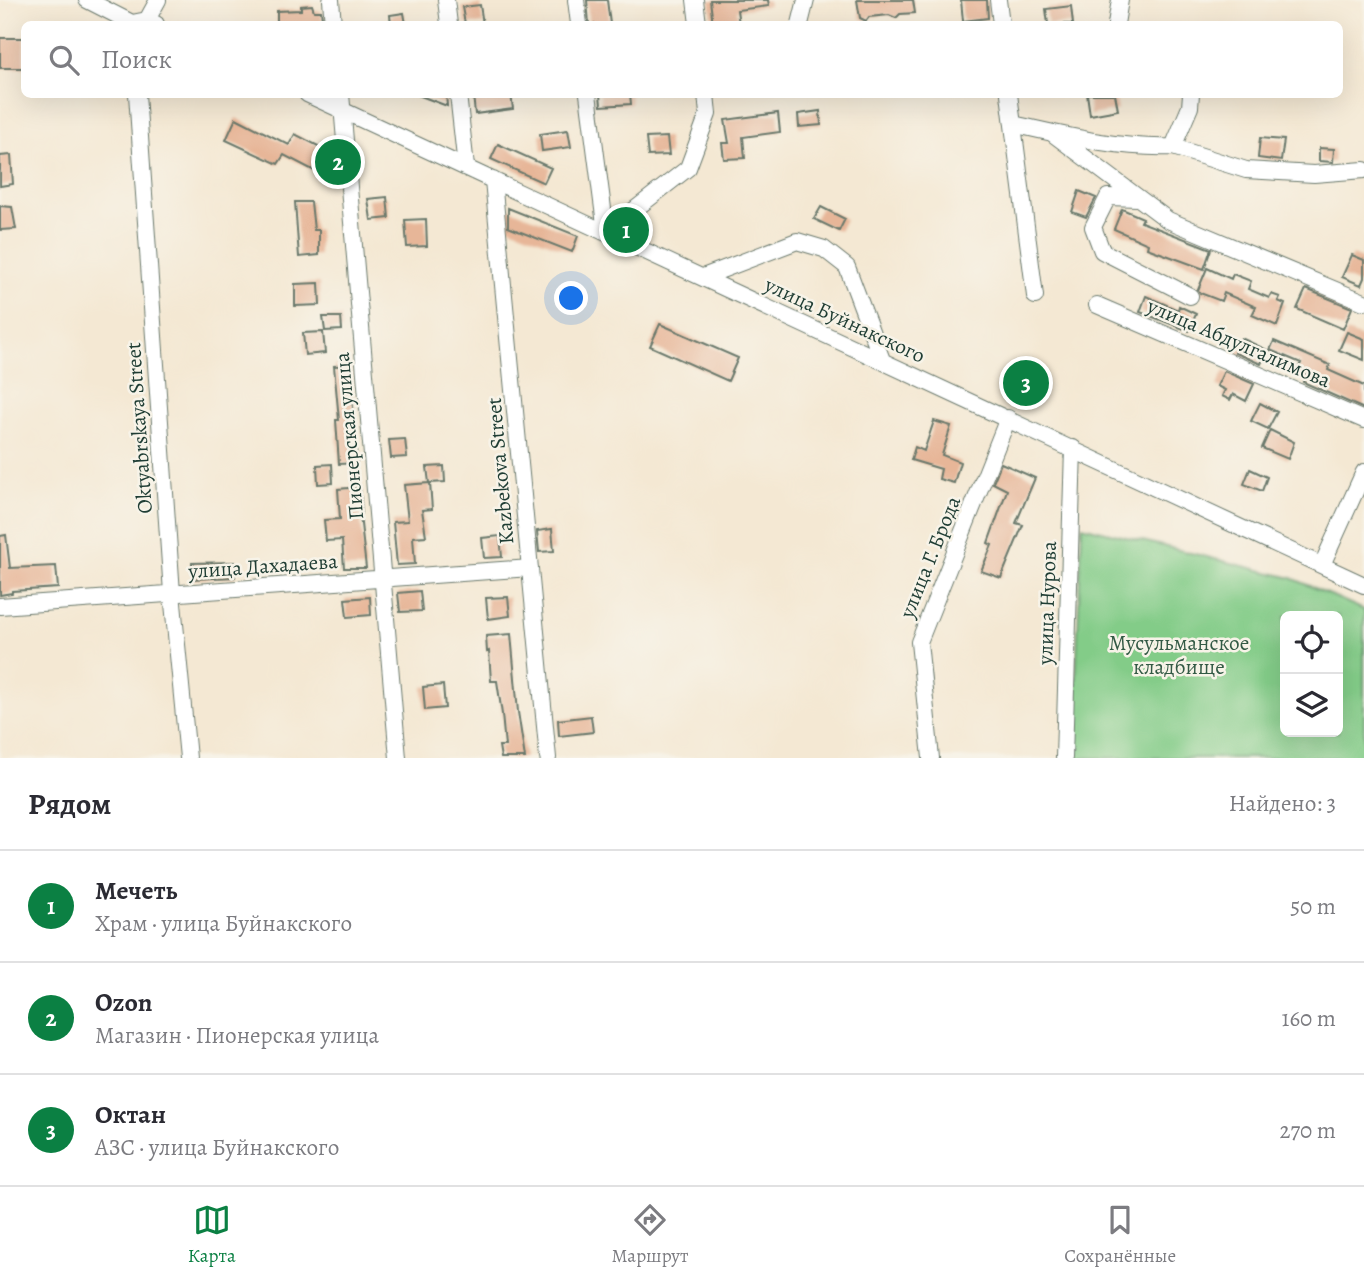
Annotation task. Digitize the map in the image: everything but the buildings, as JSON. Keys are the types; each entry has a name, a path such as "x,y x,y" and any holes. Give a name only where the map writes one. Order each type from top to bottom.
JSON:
{"street":[{"path":"87,0 137,21"},
{"path":"143,21 158,0"},
{"path":"331,0 333,21"},
{"path":"446,0 449,21"},
{"path":"576,0 579,21"},
{"path":"695,0 698,21"},
{"path":"801,21 806,0"},
{"path":"998,0 1001,21"},
{"path":"1116,21 1120,0"},
{"name":"Oktyabrskaya Street","path":"137,98 172,593 188,758"},
{"name":"улица Буйнакского","path":"323,98 342,103 493,180 1364,585"},
{"path":"458,98 466,167"},
{"path":"589,98 606,232"},
{"path":"606,232 688,167 708,114 706,98"},
{"path":"1010,98 1035,296"},
{"path":"1173,146 1190,107 1191,98"},
{"name":"Пионерская улица","path":"342,103 398,758"},
{"path":"1013,124 1140,148 1173,146 1246,170 1314,174 1364,170"},
{"path":"1052,133 1168,220 1364,302"},
{"name":"Kazbekova Street","path":"493,180 548,758"},
{"path":"1138,198 1108,197 1093,227 1102,251 1190,296"},
{"path":"703,277 797,241 824,249 847,267 882,360"},
{"name":"улица Абдулгалимова","path":"1097,305 1364,420"},
{"name":"улица Г. Брода","path":"931,758 919,642 1008,418"},
{"name":"улица Нурова","path":"1064,758 1073,448"},
{"path":"1321,565 1364,472"},
{"name":"улица Дахадаева","path":"0,607 530,568"}],"green space":[{"name":"Мусульманское кладбище","path":"1082,526 1292,578 1364,610 1364,758 1073,758"}],"place":[{"name":"Ozon","path":"338,162"},
{"name":"Мечеть","path":"626,230"},
{"name":"Октан","path":"1026,383"}]}
